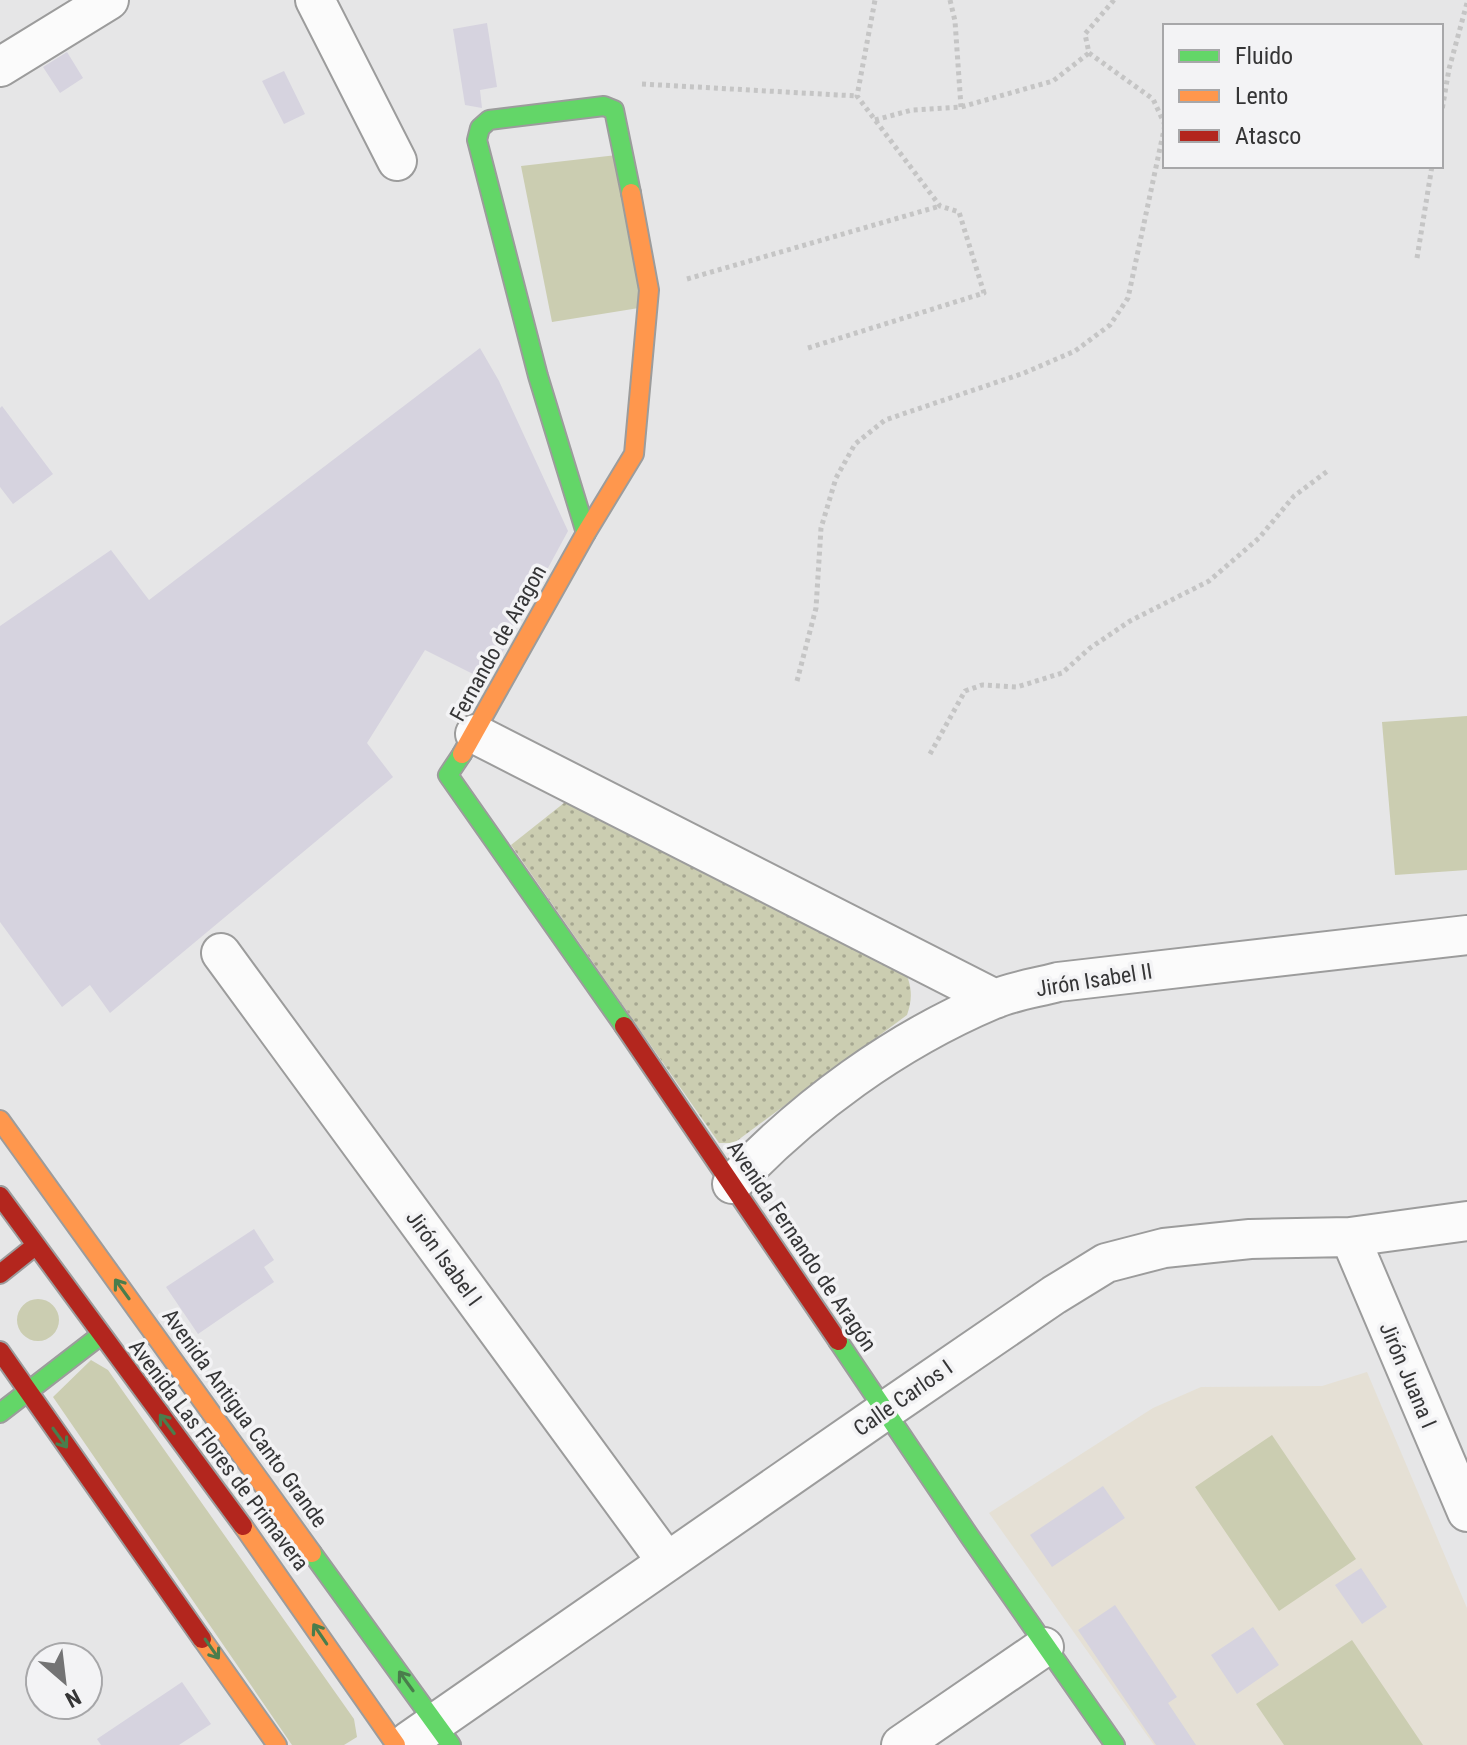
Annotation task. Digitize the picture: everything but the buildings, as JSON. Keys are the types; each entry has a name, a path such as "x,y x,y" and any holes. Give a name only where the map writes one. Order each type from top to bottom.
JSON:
{"street":[{"path":"5,53 109,0"},
{"path":"315,0 397,161"},
{"name":"Fernando de Aragon","path":"448,775 475,734 586,533 634,454 649,290 619,126 614,110 604,106 489,120 480,128 477,140 538,376 586,533"},
{"path":"475,734 995,999"},
{"name":"Avenida Fernando de Aragón","path":"448,775 732,1184 1044,1647 1115,1745"},
{"name":"Jirón Isabel II","path":"732,1184 766,1148 869,1068 937,1027 995,999 1058,982 1467,935"},
{"name":"Jirón Isabel I","path":"221,953 667,1562"},
{"name":"Avenida Antigua Canto Grande","path":"0,1120 443,1734"},
{"name":"Avenida Las Flores de Primavera","path":"0,1196 276,1570 396,1745"},
{"name":"Calle Carlos I","path":"403,1745 443,1734 667,1562 1054,1295 1106,1263 1164,1248 1250,1239 1350,1237 1467,1221"},
{"name":"Jirón Juana I","path":"1350,1237 1467,1512"},
{"path":"0,1274 35,1246"},
{"path":"0,1413 101,1335"},
{"path":"0,1351 277,1745"},
{"path":"901,1745 1044,1647"}],"path":[{"path":"875,0 857,96 940,206"},
{"path":"950,0 955,21 961,107"},
{"path":"1114,0 1085,34 1089,53 1153,99 1163,121"},
{"path":"1443,104 1467,3"},
{"path":"875,120 912,110 961,107 1053,81 1089,53"},
{"path":"633,83 857,96"},
{"path":"797,681 816,608 821,528 836,478 855,444 885,420 1024,373 1075,351 1110,325 1128,298 1163,134"},
{"path":"1417,258 1432,168"},
{"path":"649,290 940,206 959,212 984,293 808,348"},
{"path":"930,754 965,691 982,685 1017,687 1062,673 1090,648 1130,621 1209,581 1259,538 1294,496 1329,470"}],"shaded area":[{"path":"1367,1372 1467,1608 1467,1745 1154,1745 989,1513 1153,1408 1201,1387 1322,1386"}],"green space":[{"path":"617,155 645,307 552,322 521,166"},
{"path":"1467,716 1467,870 1395,875 1382,722"},
{"path":"569,799 904,969 911,992 907,1015 734,1143 719,1143 511,845"},
{"path":"38,1299 53,1305 59,1320 53,1335 38,1341 23,1335 17,1320 23,1305"},
{"path":"91,1360 108,1370 354,1719 357,1737 344,1745 292,1745 53,1397"},
{"path":"1272,1435 1356,1559 1279,1611 1195,1487"},
{"path":"1352,1640 1423,1745 1284,1745 1256,1704"}],"traffic: fast":[{"path":"586,533 538,376 477,140 480,128 489,120 604,106 614,110 631,193"},
{"path":"462,754 448,775 624,1026"},
{"path":"0,1413 101,1335"},
{"path":"838,1341 1115,1745"},
{"path":"312,1553 451,1745"}],"traffic: slow":[{"path":"462,754 634,454 649,290 631,193"},
{"path":"0,1120 312,1553"},
{"path":"243,1526 396,1745"},
{"path":"202,1639 277,1745"}],"traffic: jam":[{"path":"624,1026 838,1341"},
{"path":"0,1196 243,1526"},
{"path":"0,1274 35,1246"},
{"path":"0,1351 202,1639"}]}
